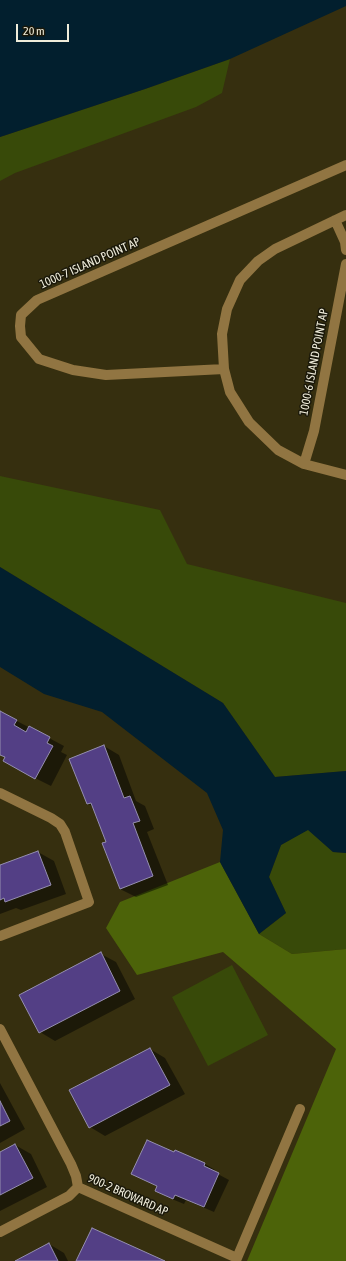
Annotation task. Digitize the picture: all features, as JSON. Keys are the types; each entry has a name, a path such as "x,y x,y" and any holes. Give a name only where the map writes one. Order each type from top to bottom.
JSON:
{"street":[{"name":"1000-7 ISLAND POINT AP","path":"224,369 106,375 73,370 39,359 22,337 20,326 21,315 37,300 346,165"},
{"path":"346,215 275,250 258,261 240,280 227,309 222,334 224,369 230,392 249,422 278,450 304,464 346,475"},
{"path":"335,220 345,242 346,250"},
{"name":"1000-6 ISLAND POINT AP","path":"304,464 314,431 346,264"},
{"path":"0,793 60,824 65,832 90,902 0,936"},
{"name":"900-2 BROWARD AP","path":"0,1029 71,1164 76,1176 78,1187 237,1260"},
{"path":"237,1260 300,1109"},
{"path":"0,1232 69,1196 78,1187"}],"green space":[{"path":"230,59 222,93 196,107 15,173 0,181 0,137"},
{"path":"0,476 160,510 187,564 346,603 346,771 275,777 223,703 0,567"},
{"path":"308,829 333,852 346,853 346,949 292,954 259,934 286,913 269,877 281,845"},
{"path":"220,862 259,934 292,954 346,949 346,1261 247,1261 336,1049 223,952 137,975 106,928 120,902"},
{"path":"232,965 268,1035 208,1066 172,997"}],"water":[{"path":"0,0 346,0 346,6 230,59 0,137"},
{"path":"0,567 223,703 275,777 346,771 346,853 333,852 308,830 281,845 269,877 286,913 259,934 220,862 223,830 207,793 102,712 44,694 0,667"}],"building":[{"path":"0,711 17,720 14,725 26,732 29,726 50,737 47,743 53,746 35,779 3,761 5,757 0,755"},
{"path":"104,745 124,798 130,796 140,821 133,823 153,876 120,889 102,843 106,842 91,803 87,804 69,759"},
{"path":"38,851 51,885 5,902 4,898 0,900 0,865"},
{"path":"101,952 120,991 39,1033 19,995"},
{"path":"150,1048 170,1085 89,1128 69,1090"},
{"path":"0,1101 10,1121 0,1126"},
{"path":"147,1140 174,1152 175,1150 205,1163 204,1166 219,1173 204,1207 175,1195 173,1199 155,1191 157,1186 131,1174"},
{"path":"15,1144 33,1178 0,1195 0,1152"},
{"path":"92,1228 165,1261 76,1261"},
{"path":"49,1243 58,1261 15,1261"}]}
